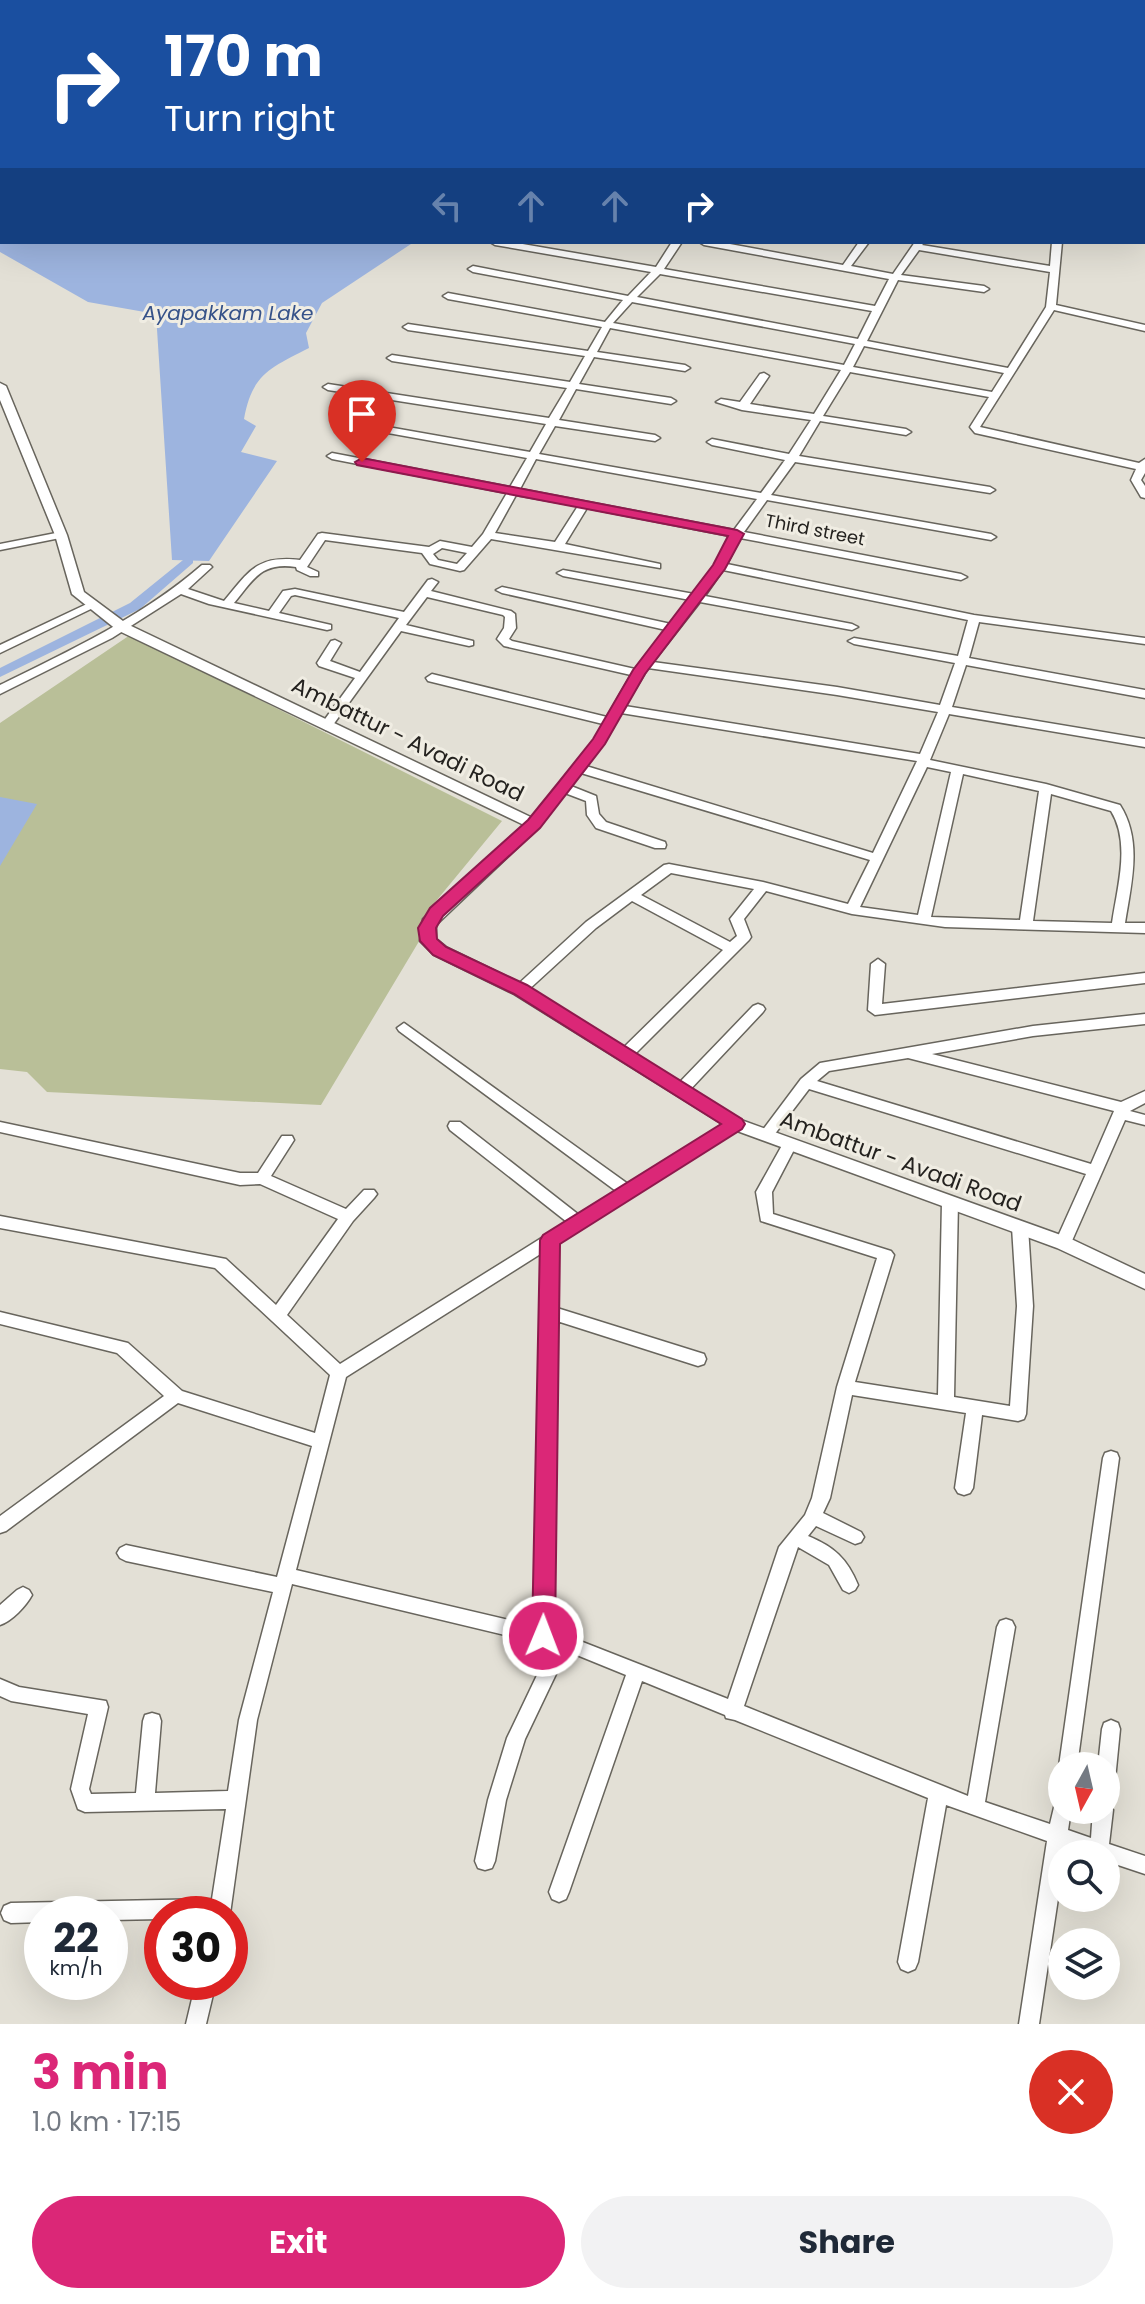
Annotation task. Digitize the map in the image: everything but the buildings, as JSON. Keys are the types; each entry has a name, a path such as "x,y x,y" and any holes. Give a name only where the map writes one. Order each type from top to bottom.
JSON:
{"street":[{"path":"428,550 434,562 460,568 488,535 612,317 658,271 676,244"},
{"path":"715,244 895,277 984,289"},
{"path":"845,268 863,244"},
{"path":"534,824 611,722 642,668 696,600 720,566 737,534 792,458 847,369 876,309 919,244 1055,270"},
{"path":"1057,244 1051,307 975,427 979,431 1144,466 1136,480 1145,495"},
{"path":"528,245 876,309"},
{"path":"473,269 1010,371"},
{"path":"448,296 993,395"},
{"path":"1051,307 1145,328"},
{"path":"408,327 685,368"},
{"path":"392,358 671,401"},
{"path":"742,407 764,376"},
{"path":"328,387 655,438"},
{"name":"Ambattur - Avadi Road","path":"1,390 61,535 78,594 96,609 120,625 534,824 436,912 427,928 428,941 440,951 520,990 735,1124 1063,1243 1145,1282"},
{"path":"721,402 906,432"},
{"path":"388,430 991,537"},
{"path":"712,442 990,490"},
{"name":"Third street","path":"332,456 961,577"},
{"path":"558,546 584,505"},
{"path":"0,547 61,535"},
{"path":"488,535 656,566"},
{"path":"314,574 303,570 302,564 322,536 428,550 440,544 474,551"},
{"path":"228,603 267,562 278,560 302,564"},
{"path":"720,566 974,618 1145,641"},
{"path":"0,690 181,590 206,567"},
{"path":"563,573 852,627"},
{"path":"326,726 432,582"},
{"path":"181,590 213,602 327,627"},
{"path":"502,590 672,628"},
{"path":"272,614 287,593 295,592 405,616"},
{"path":"423,593 507,613 511,616 510,628 503,639 508,644 642,668 944,709 1145,743"},
{"path":"0,649 96,609"},
{"path":"852,910 924,760 963,663 974,618"},
{"path":"397,627 469,643"},
{"path":"854,641 1145,694"},
{"path":"335,643 323,663 364,677"},
{"path":"432,678 611,722"},
{"path":"619,709 924,760 1046,788 1116,808 1124,817 1127,863 1118,927"},
{"path":"578,768 877,858"},
{"path":"924,920 958,768"},
{"path":"563,787 592,799 593,815 601,825 660,845"},
{"path":"1026,925 1046,788"},
{"path":"520,990 591,925 669,868 763,886 852,910 924,920 1145,928"},
{"path":"625,1055 744,937 737,919 763,886"},
{"path":"631,895 732,949"},
{"path":"878,964 875,1010 1145,978"},
{"path":"682,1089 758,1009"},
{"path":"766,1135 806,1083 825,1067 1033,1031 1145,1019"},
{"path":"404,1028 628,1192"},
{"path":"906,1052 1145,1120"},
{"path":"806,1083 1095,1171"},
{"path":"1063,1243 1122,1111 1145,1096"},
{"path":"222,1896 248,1720 339,1373 735,1124"},
{"path":"455,1126 579,1223"},
{"path":"0,1127 240,1179 262,1178 348,1217"},
{"path":"262,1178 287,1140"},
{"path":"733,1712 788,1547 813,1516 821,1498 845,1387 886,1255 766,1217 764,1192 790,1144"},
{"path":"277,1316 348,1217 369,1194"},
{"path":"946,1402 950,1202"},
{"path":"0,1222 220,1263 339,1373"},
{"path":"845,1387 1018,1414 1025,1306 1020,1227"},
{"path":"543,1636 550,1240"},
{"path":"549,1312 698,1359"},
{"path":"0,1318 122,1348 176,1396 321,1442"},
{"path":"0,1526 176,1396"},
{"path":"964,1488 975,1408"},
{"path":"1070,1752 1111,1458"},
{"path":"813,1516 855,1537"},
{"path":"796,1538 828,1552 843,1566 849,1585"},
{"path":"126,1553 285,1580 563,1641 975,1808 1074,1840"},
{"path":"0,1617 23,1595"},
{"path":"975,1808 1006,1627"},
{"path":"485,1861 497,1800 516,1738 563,1641"},
{"path":"559,1892 636,1671"},
{"path":"0,1687 17,1695 99,1707 80,1789 85,1803 236,1800"},
{"path":"145,1802 152,1721"},
{"path":"1109,1752 1111,1729"},
{"path":"908,1962 939,1792"},
{"path":"1029,2024 1060,1824"},
{"path":"1120,1856 1145,1865"},
{"path":"11,1913 144,1912"},
{"path":"196,2024 202,2000"}],"green space":[{"path":"130,635 502,821 427,912 424,933 321,1105 47,1092 27,1072 0,1069 0,723"}],"water":[{"name":"Ayapakkam Lake","path":"0,244 411,244 322,303 306,333 309,348 273,367 258,382 247,404 244,419 256,426 241,452 277,461 209,561 172,560 156,314 88,302 0,252"},
{"path":"0,797 37,804 0,866"}],"waterway":[{"path":"0,673 135,606 188,560"}],"route":[{"path":"362,462 737,534 720,566 696,600 638,673 600,740 534,824 436,912 427,928 428,941 440,951 520,990 735,1124 550,1240 543,1636"}]}
